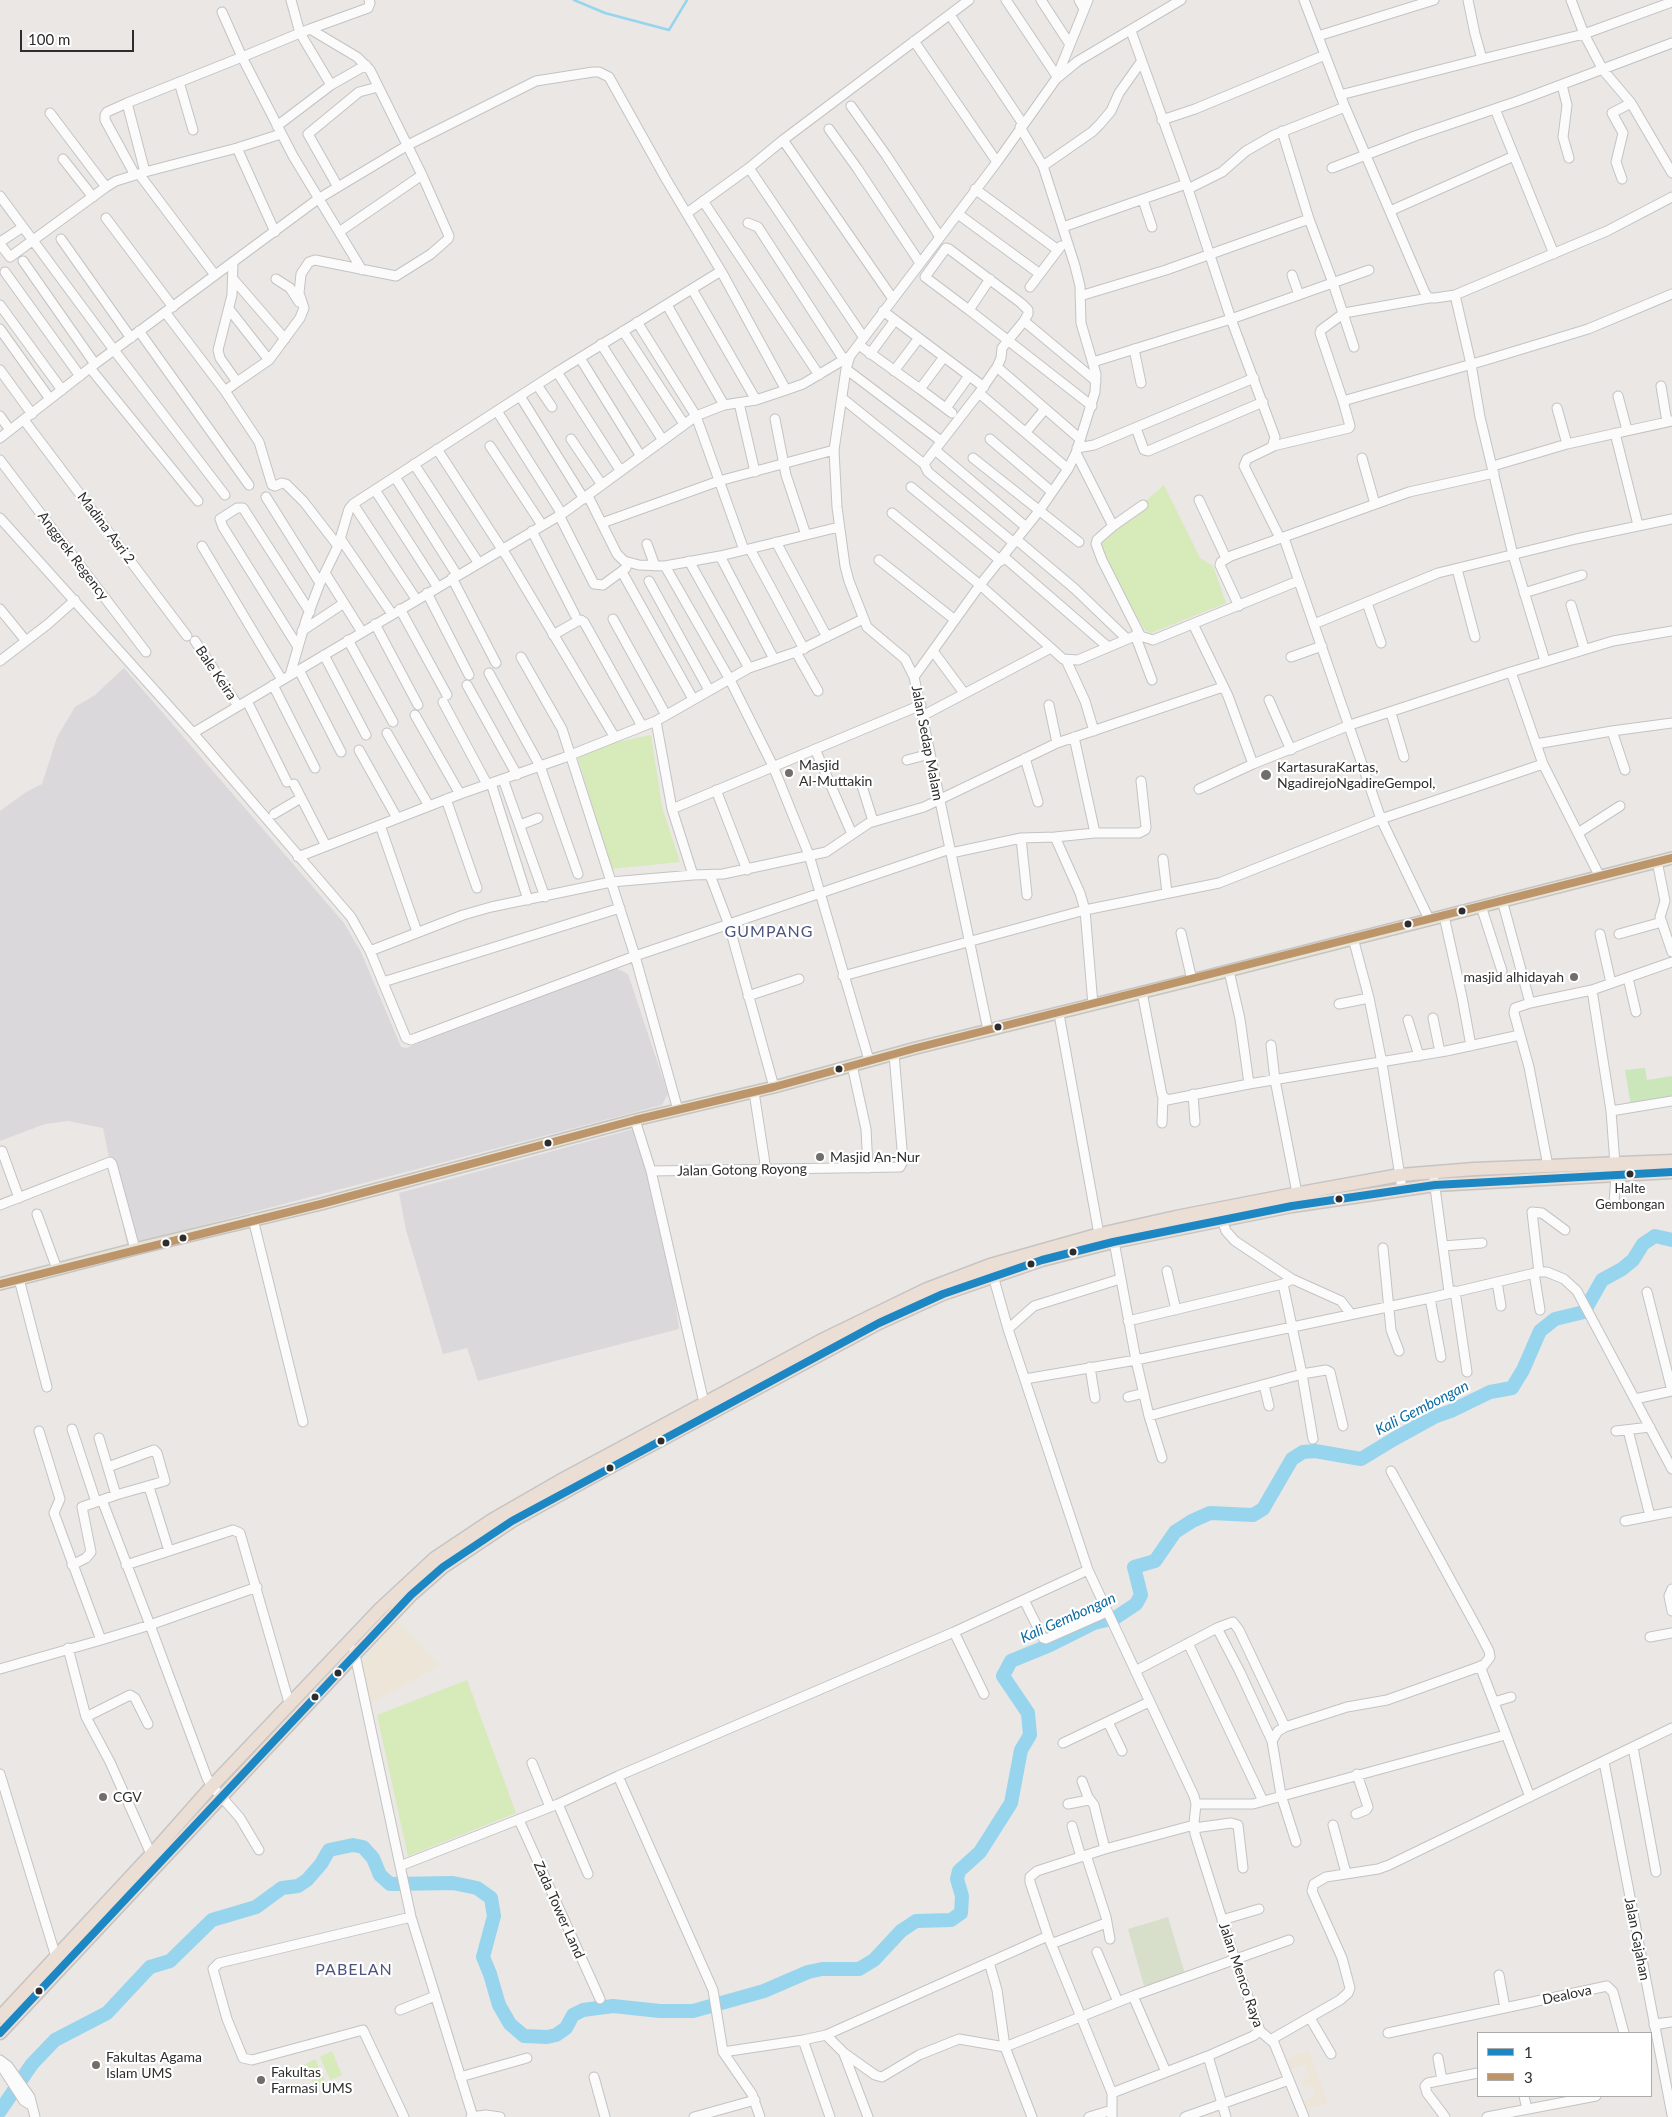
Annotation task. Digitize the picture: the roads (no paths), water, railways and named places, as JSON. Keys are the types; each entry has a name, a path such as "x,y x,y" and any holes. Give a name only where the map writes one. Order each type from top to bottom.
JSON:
{"highway":[{"path":"0,2033 158,1852 212,1786 380,1609 435,1558 474,1531 565,1478 704,1403 883,1310 940,1283 1042,1260 1107,1238 1297,1193 1400,1175 1434,1178 1616,1170 1672,1161"},
{"path":"1107,1238 1402,1189 1434,1178 1548,1166 1672,1172"},
{"path":"0,2017 158,1852 222,1796 355,1654 415,1592 443,1567 512,1521 595,1475 886,1320 991,1270"}],"main road":[{"path":"0,1284 321,1204 507,1156 636,1120 774,1087 869,1060 1059,1014 1599,875 1672,858"}],"street":[{"path":"291,0 300,33 331,85"},
{"path":"215,275 140,173 105,120 105,114 127,103 300,33 368,8 369,0"},
{"path":"687,213 969,0"},
{"path":"1006,0 1056,77"},
{"path":"1041,0 1069,43"},
{"path":"193,733 500,548 560,515 586,498 640,455 696,416 724,405 756,400 803,384 847,362 883,311 997,162 1056,77 1086,4 1078,0"},
{"path":"1056,77 1078,61 1181,0"},
{"path":"1304,0 1365,155 1429,298"},
{"path":"1318,36 1434,0"},
{"path":"1468,0 1482,59"},
{"path":"1571,0 1584,34 1603,70 1631,103 1672,173"},
{"path":"1340,95 1584,34 1672,2"},
{"path":"222,12 242,58 279,130 318,200 362,270"},
{"path":"914,677 980,585 1039,511 1068,469 1092,406 1096,381 1093,362 1081,323 1080,286 1043,166 1022,126 950,15"},
{"path":"225,391 269,360 300,318 304,308 299,293 301,274 308,262 315,260 396,276 431,254 448,239 449,233 408,145 366,65 357,57 310,29"},
{"path":"1131,31 1187,186 1231,319 1275,437 1273,446"},
{"path":"914,41 997,162"},
{"path":"1332,168 1415,136 1603,70 1672,43"},
{"path":"1162,120 1208,104 1326,56"},
{"path":"1043,166 1092,132 1100,124 1111,111 1119,93 1141,62"},
{"path":"23,227 0,243 10,257 116,181 237,148 279,130 331,85 366,65"},
{"path":"0,438 139,331 338,187 408,145 536,81 599,72 609,77 666,179 721,271 786,390"},
{"path":"179,82 193,130"},
{"path":"338,187 308,134 359,92 377,84"},
{"path":"1562,85 1567,105 1563,137 1569,158"},
{"path":"127,103 140,173"},
{"path":"1622,179 1616,162 1623,133 1612,113 1631,103"},
{"path":"851,106 940,237"},
{"path":"1063,227 1187,186 1222,172 1246,150 1282,131 1345,107"},
{"path":"1495,109 1554,254"},
{"path":"50,113 106,187"},
{"path":"829,129 923,260 934,263"},
{"path":"1282,131 1309,219 1334,282 1354,347"},
{"path":"783,140 893,299"},
{"path":"237,148 276,232"},
{"path":"1390,211 1514,156"},
{"path":"63,159 92,197"},
{"path":"749,168 870,354 949,411 969,376"},
{"path":"339,232 422,176"},
{"path":"975,190 1058,250"},
{"path":"0,196 3,206 23,227 114,350 226,495"},
{"path":"1429,919 1381,819 1350,725 1282,538 1244,466 1247,459 1273,446 1349,428 1350,425 1343,401 1320,332 1344,313 1455,295 1607,231 1672,197"},
{"path":"1143,200 1152,227"},
{"path":"704,201 819,375"},
{"path":"958,214 1040,274"},
{"path":"106,218 259,442 272,485 286,484 304,502 396,611 445,698 489,784 528,900"},
{"path":"1080,296 1166,270 1309,219"},
{"path":"748,223 758,227 847,362 941,441"},
{"path":"61,239 131,338"},
{"path":"1030,287 1066,240"},
{"path":"924,464 982,390 1002,358 1002,348 1009,340 1024,321 1028,314 1027,307 946,248 926,274 926,278 1009,340 1092,406"},
{"path":"23,261 92,366 198,501"},
{"path":"233,262 234,280 229,309 218,350 220,358 237,382"},
{"path":"1093,362 1231,319 1369,270"},
{"path":"286,677 320,583 339,542 349,509 353,504 601,344 721,271"},
{"path":"5,272 80,376"},
{"path":"1292,275 1299,295"},
{"path":"276,279 290,288 304,308"},
{"path":"969,310 990,279"},
{"path":"234,280 285,339"},
{"path":"692,289 756,400"},
{"path":"1343,401 1588,329 1672,294"},
{"path":"1455,295 1471,364 1480,417 1513,555 1545,661"},
{"path":"667,304 724,405"},
{"path":"0,305 62,390"},
{"path":"229,309 269,360"},
{"path":"883,311 969,376 1026,432 1068,469"},
{"path":"870,354 895,320"},
{"path":"1024,321 1096,381"},
{"path":"637,322 696,416 719,481 747,549 800,651 818,691"},
{"path":"0,329 50,399"},
{"path":"139,331 249,485"},
{"path":"623,331 684,424"},
{"path":"894,371 919,338"},
{"path":"601,344 662,440"},
{"path":"1134,349 1141,383"},
{"path":"920,389 944,357"},
{"path":"580,358 640,455"},
{"name":"Jalan Sedap Malam","path":"847,362 834,450 834,478 839,527 849,581 863,619 873,634 905,659 914,677 922,704 938,798 988,1030"},
{"path":"997,367 1079,438"},
{"name":"Madina Asri 2","path":"0,370 28,417 191,638"},
{"path":"557,372 620,470"},
{"path":"1076,450 1094,445 1254,378"},
{"path":"537,385 552,407"},
{"path":"1239,606 1220,565 1226,558 1410,492 1494,470 1567,444 1670,421 1661,386"},
{"path":"520,396 602,523 617,554 630,564 660,566 720,556 839,527"},
{"path":"1618,396 1627,430"},
{"path":"842,398 924,464 928,472 1134,636 1153,640 1298,581"},
{"path":"1136,428 1144,450 1148,451 1263,402"},
{"path":"739,403 755,472"},
{"path":"1556,408 1567,444"},
{"path":"1026,432 1045,409"},
{"path":"497,411 560,515 594,584 602,585 622,572 630,564"},
{"path":"0,416 10,430"},
{"path":"775,419 784,464 806,535"},
{"path":"1615,433 1638,525"},
{"path":"571,439 602,485"},
{"path":"990,439 1052,492"},
{"path":"490,446 542,525"},
{"path":"437,449 500,548 614,736"},
{"path":"602,523 719,481 834,450"},
{"path":"935,450 1026,527"},
{"path":"1076,450 1113,526"},
{"path":"973,458 1079,542"},
{"path":"1362,458 1375,504"},
{"name":"Anggrek Regency","path":"0,460 146,652"},
{"path":"414,464 478,562"},
{"path":"395,477 454,577 496,663"},
{"path":"911,487 1108,647"},
{"path":"375,490 437,586"},
{"path":"266,497 320,583"},
{"path":"1199,500 1226,558"},
{"path":"353,504 416,599"},
{"path":"1143,505 1097,540 1097,549 1152,680"},
{"path":"298,647 223,527 220,519 236,508 243,508 310,612"},
{"path":"892,513 980,585 1066,660 1085,701 1094,730"},
{"path":"0,518 193,733 351,917 370,951 406,1038 411,1040 635,956 950,851 1021,838 1095,833 1139,833 1146,827 1141,781"},
{"path":"1314,624 1367,604 1438,573 1638,525 1672,519"},
{"path":"532,531 574,615"},
{"path":"776,542 827,637"},
{"path":"647,544 729,678 773,766 809,854 869,1060"},
{"path":"202,546 286,677"},
{"path":"720,556 774,659"},
{"path":"879,560 955,620"},
{"path":"689,561 749,668"},
{"path":"1457,569 1475,638"},
{"path":"622,572 693,699"},
{"path":"325,573 362,632"},
{"path":"1524,593 1582,575"},
{"path":"649,581 709,690"},
{"path":"427,593 469,676"},
{"path":"0,661 48,624 75,600"},
{"path":"302,631 344,603"},
{"path":"1367,604 1381,643"},
{"path":"1571,604 1584,648"},
{"path":"0,609 26,641"},
{"path":"613,619 666,715"},
{"path":"298,857 446,799 517,775 656,721 749,668 800,651 863,619"},
{"path":"553,635 576,622 581,620 584,622 642,726"},
{"path":"375,624 418,705"},
{"path":"1193,624 1224,687 1253,764"},
{"path":"1200,789 1253,764 1350,725 1584,648 1625,638 1672,631"},
{"path":"1066,660 1078,660 1134,636"},
{"name":"Bale Keira","path":"191,638 238,706"},
{"path":"348,640 393,722"},
{"path":"1291,657 1322,646"},
{"path":"924,715 1050,648"},
{"path":"933,651 964,694"},
{"path":"324,655 366,735"},
{"path":"520,657 547,700 562,729 635,956 678,1110"},
{"path":"299,670 341,752"},
{"path":"489,672 540,766 578,874"},
{"path":"1511,672 1542,764 1599,875"},
{"path":"467,685 517,775"},
{"path":"273,686 315,768"},
{"path":"370,951 464,915 491,907 611,882 710,875 747,870 830,850 873,821 924,807 938,798 1057,743 1224,687"},
{"path":"1269,700 1291,750"},
{"path":"247,701 326,846"},
{"path":"672,809 922,704"},
{"path":"1049,705 1057,743"},
{"path":"1391,713 1404,757"},
{"path":"415,715 460,794"},
{"path":"656,721 672,809 692,875"},
{"path":"1536,744 1672,723"},
{"path":"1612,731 1625,770"},
{"path":"387,733 429,806"},
{"path":"1074,737 1095,833"},
{"path":"815,749 852,834"},
{"path":"359,750 397,818"},
{"path":"907,760 930,754"},
{"path":"1025,758 1038,802"},
{"path":"843,976 1085,910 1219,882 1381,819 1542,764"},
{"path":"503,779 545,897"},
{"path":"862,786 873,821"},
{"path":"716,790 747,870"},
{"path":"274,814 301,798"},
{"path":"446,799 477,888"},
{"path":"1578,833 1620,806"},
{"path":"520,824 538,818"},
{"path":"380,825 416,929"},
{"path":"1055,837 1080,893 1085,910 1093,1005"},
{"path":"1021,838 1027,895"},
{"path":"1163,859 1166,893"},
{"path":"1657,861 1664,902 1660,917 1672,952"},
{"path":"710,875 728,925 774,1087"},
{"path":"1502,900 1530,1003"},
{"path":"1481,906 1502,971"},
{"path":"383,982 620,908"},
{"path":"1444,916 1471,1046"},
{"path":"1619,934 1662,922"},
{"path":"1181,933 1192,980"},
{"path":"1600,934 1611,984"},
{"path":"1353,938 1382,1063 1402,1189"},
{"path":"1548,1166 1534,1091 1514,1010 1517,1007 1530,1003 1592,990 1672,962"},
{"path":"1229,971 1240,1019 1249,1084"},
{"path":"1628,978 1636,1012"},
{"path":"748,996 799,979"},
{"path":"1592,990 1611,1111 1616,1170 1614,1203"},
{"path":"1142,992 1163,1098 1162,1123"},
{"path":"1339,1004 1368,998"},
{"path":"1059,1014 1107,1238 1120,1279 1149,1416 1162,1458"},
{"path":"1433,1018 1440,1052"},
{"path":"1408,1020 1419,1056"},
{"path":"1163,1098 1167,1100 1249,1084 1382,1063 1520,1036"},
{"path":"1270,1045 1297,1193"},
{"name":"Jalan Gotong Royong","path":"650,1171 900,1167 902,1161 894,1054"},
{"path":"852,1065 866,1129 868,1168"},
{"path":"754,1092 766,1170"},
{"path":"1194,1094 1195,1122"},
{"path":"1611,1111 1672,1101"},
{"path":"636,1120 650,1171 704,1403 711,1414"},
{"path":"2,1151 19,1198"},
{"path":"0,1205 110,1162 135,1249"},
{"path":"1434,1178 1443,1246 1467,1372"},
{"path":"1540,1310 1532,1212 1542,1212 1566,1230"},
{"path":"37,1214 56,1269"},
{"path":"252,1220 303,1422"},
{"path":"1222,1220 1230,1237 1292,1279 1341,1301 1351,1314"},
{"path":"1443,1246 1482,1243"},
{"path":"1383,1248 1393,1339 1399,1351"},
{"path":"991,1270 1008,1329 1088,1570 1182,1769 1196,1806 1194,1826"},
{"path":"1167,1271 1176,1310"},
{"path":"1025,1379 1136,1360 1547,1272 1564,1279 1577,1291 1584,1302 1672,1469"},
{"path":"19,1279 47,1387"},
{"path":"1008,1329 1034,1306 1120,1279"},
{"path":"1128,1321 1283,1284 1292,1279"},
{"path":"1497,1282 1502,1306"},
{"path":"1283,1284 1302,1374 1313,1439"},
{"path":"1635,1399 1672,1391 1647,1292"},
{"path":"1430,1298 1441,1357"},
{"path":"1090,1367 1095,1398"},
{"path":"1149,1416 1302,1374 1326,1370 1330,1372 1342,1426"},
{"path":"1264,1385 1269,1406"},
{"path":"1128,1397 1144,1393"},
{"path":"1616,1431 1650,1427"},
{"path":"72,1429 212,1786 240,1818 259,1850"},
{"path":"1628,1430 1650,1516"},
{"path":"39,1431 60,1499 54,1512 101,1640"},
{"path":"99,1438 116,1495"},
{"path":"72,1565 88,1556 91,1552 81,1509 116,1495 165,1481 157,1453 154,1450 108,1468"},
{"path":"1272,1741 1278,1731 1285,1727 1348,1707 1387,1700 1480,1666 1489,1660 1489,1651 1391,1471"},
{"path":"149,1487 169,1551"},
{"path":"1625,1521 1672,1512"},
{"path":"126,1565 233,1530 238,1531 242,1536 290,1706"},
{"path":"401,1871 954,1632 1088,1570"},
{"path":"0,1669 150,1625 257,1587"},
{"path":"1672,1589 1669,1596 1672,1611"},
{"path":"1024,1600 1043,1638 1046,1639 1108,1613"},
{"path":"1134,1670 1229,1622 1235,1624 1285,1727"},
{"path":"1217,1628 1272,1741 1281,1795 1296,1842"},
{"path":"954,1632 984,1694"},
{"path":"1650,1637 1672,1634"},
{"path":"352,1639 410,1917 460,2077 477,2117 500,2117"},
{"path":"1188,1643 1263,1801"},
{"path":"68,1648 86,1717 158,1852"},
{"path":"1480,1666 1530,1797"},
{"path":"86,1717 130,1695 135,1698 148,1724"},
{"path":"1494,1702 1511,1697"},
{"path":"1064,1743 1150,1702"},
{"path":"1108,1722 1122,1751"},
{"path":"1272,2039 1340,2000 1348,1993 1350,1984 1342,1958 1312,1889 1319,1881 1346,1873 1384,1867 1672,1728"},
{"path":"1196,1806 1249,1804 1263,1801 1505,1735"},
{"path":"1633,1747 1656,1872"},
{"name":"Jalan Gajahan","path":"1604,1762 1654,2030 1672,2111"},
{"path":"532,1763 588,1874"},
{"path":"0,1774 56,1957"},
{"path":"1356,1814 1366,1810 1368,1806 1357,1774"},
{"path":"618,1776 713,1990 724,2052 755,2100 760,2117"},
{"path":"1082,1781 1089,1800 1094,1805 1105,1849"},
{"path":"1068,1804 1089,1800"},
{"name":"Zada Tower Land","path":"519,1820 600,1999"},
{"path":"1089,2117 1112,2113 1112,2093 1050,1940 1030,1882 1030,1877 1036,1871 1105,1849 1194,1826 1231,1823 1238,1825 1243,1868"},
{"path":"1333,1825 1346,1873"},
{"path":"1072,1826 1106,1917 1110,1939"},
{"name":"Jalan Menco Raya","path":"1194,1826 1222,1920 1260,2031 1272,2039 1304,2117"},
{"path":"1222,1920 1259,1909"},
{"path":"404,2117 362,2030 252,2060 243,2058 227,2019 213,1969 220,1963 410,1917"},
{"path":"724,2052 826,2035 989,1962 1050,1940 1106,1924"},
{"path":"826,2035 844,2053 875,2075 882,2077 919,2055 959,2039 1005,2048 1080,2016 1289,1940"},
{"path":"1097,1952 1118,2002"},
{"path":"989,1962 997,1990 1005,2048 1032,2117"},
{"path":"1499,1975 1505,2008"},
{"name":"Dealova","path":"1388,2032 1607,1986 1613,1992 1624,2032"},
{"path":"400,2010 435,1996"},
{"path":"1133,1996 1166,2072"},
{"path":"1310,2018 1331,2054"},
{"path":"1654,2030 1671,2022"},
{"path":"1112,2093 1208,2056 1260,2031"},
{"path":"803,2040 830,2117"},
{"path":"844,2053 868,2117"},
{"path":"1208,2056 1226,2117"},
{"path":"460,2077 527,2058"},
{"path":"1438,2058 1442,2080"},
{"path":"0,2060 14,2081"},
{"path":"0,2064 24,2094 24,2102 31,2105 36,2117"},
{"path":"1445,2117 1425,2090 1428,2083 1477,2073"},
{"path":"594,2077 605,2117"},
{"path":"1185,2117 1289,2080"},
{"path":"1524,2097 1527,2109"},
{"path":"1486,2117 1591,2097"},
{"path":"694,2117 708,2115 755,2100"}],"waterway":[{"path":"574,0 605,13 669,30 687,0"},
{"name":"Kali Gembongan","path":"0,2111 32,2064 55,2040 107,2013 150,1967 170,1961 212,1920 256,1907 282,1888 298,1886 307,1880 321,1864 329,1850 353,1845 363,1847 373,1858 380,1875 390,1884 453,1883 477,1888 491,1898 494,1916 483,1957 499,2005 510,2024 524,2036 547,2037 556,2035 566,2028 573,2015 583,2010 613,2006 660,2011 693,2011 764,1991 808,1972 822,1969 859,1969 874,1960 901,1931 916,1921 951,1920 961,1913 962,1896 957,1879 959,1871 980,1852 1011,1803 1021,1750 1030,1735 1028,1713 1003,1676 1011,1661 1050,1645 1094,1623 1115,1618 1136,1604 1141,1595 1134,1567 1155,1561 1175,1532 1192,1521 1210,1513 1253,1515 1263,1509 1292,1459 1303,1452 1315,1451 1361,1459 1434,1417 1490,1392 1512,1388 1523,1370 1540,1331 1555,1319 1584,1312 1602,1280 1622,1269 1633,1260 1643,1244 1655,1236 1672,1240"}],"place":[{"name":"Masjid Al-Muttakin","path":"789,773"},
{"name":"KartasuraKartas, NgadirejoNgadireGempol,","path":"1266,775"},
{"name":"masjid alhidayah","path":"1574,977"},
{"name":"Masjid An-Nur","path":"820,1157"},
{"name":"Halte Gembongan","path":"1630,1174"},
{"name":"CGV","path":"103,1797"},
{"name":"Fakultas Agama Islam UMS","path":"96,2065"},
{"name":"Fakultas Farmasi UMS","path":"261,2080"}],"district":[{"name":"GUMPANG","path":"769,932"},
{"name":"PABELAN","path":"354,1970"}]}
